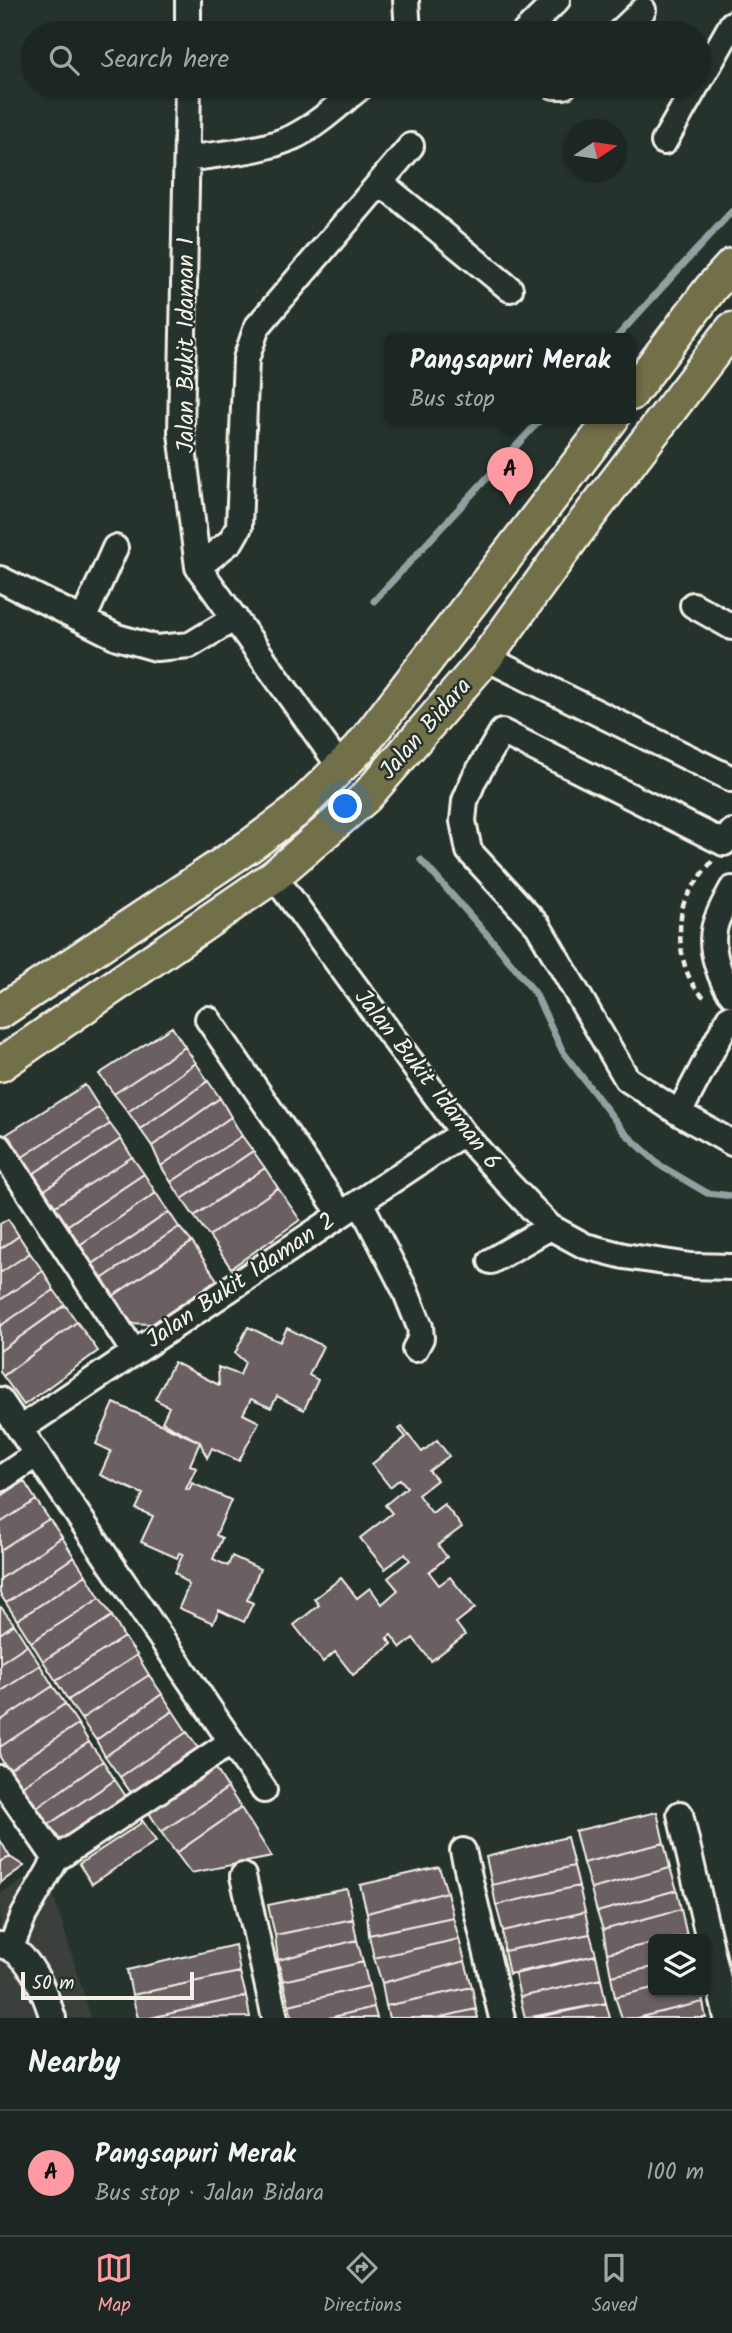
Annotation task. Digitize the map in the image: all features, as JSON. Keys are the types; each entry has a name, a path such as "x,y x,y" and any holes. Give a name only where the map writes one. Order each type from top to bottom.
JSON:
{"main road":[{"path":"636,387 715,282 732,265"},
{"name":"Jalan Bidara","path":"0,1065 274,876 366,797 486,658 732,329"},
{"name":"Jalan Bidara","path":"0,1012 251,845 294,813 341,768 359,749 608,424"}],"street":[{"path":"188,0 188,21"},
{"path":"405,0 407,21"},
{"path":"536,21 557,0"},
{"path":"632,21 643,10"},
{"path":"711,61 732,24"},
{"name":"Jalan Bukit Idaman 1","path":"188,98 181,433 198,567 341,768"},
{"path":"187,159 275,144 295,136 317,122 347,98"},
{"path":"664,142 690,98"},
{"path":"198,567 231,541 239,527 246,359 257,327 411,146"},
{"path":"381,183 510,289"},
{"path":"83,620 115,548"},
{"path":"0,579 117,637 156,648 190,645 234,618"},
{"path":"693,605 732,627"},
{"path":"486,658 732,779"},
{"path":"732,832 724,843 502,732 474,779 465,801 463,821 469,851 538,926 627,1079 732,1143"},
{"name":"Jalan Bukit Idaman 6","path":"274,876 463,1133 550,1227 585,1246 624,1256 691,1266 732,1267"},
{"path":"680,1113 730,1006 711,939 716,919 732,889"},
{"path":"208,1019 350,1208 405,1290 420,1327 421,1338 415,1349"},
{"name":"Jalan Bukit Idaman 2","path":"19,1429 463,1133"},
{"path":"0,1148 134,1352"},
{"path":"491,1261 550,1227"},
{"path":"0,1400 264,1790"},
{"path":"0,1479 37,1454"},
{"path":"44,2012 29,1967 5,1946 56,1859 232,1742"},
{"path":"0,1778 56,1859"},
{"path":"680,1814 727,2018"},
{"path":"463,1851 502,2018"},
{"path":"243,1875 275,2018"}],"shaded area":[{"path":"45,1867 91,2018 0,2018 0,1894"}],"building":[{"path":"172,1027 185,1047 114,1094 99,1074"},
{"path":"185,1047 196,1063 128,1112 114,1094"},
{"path":"196,1063 208,1081 140,1129 128,1112"},
{"path":"208,1081 220,1098 152,1146 140,1129"},
{"path":"85,1085 99,1107 21,1158 4,1136"},
{"path":"220,1098 231,1117 161,1166 152,1146"},
{"path":"99,1107 110,1124 31,1175 21,1158"},
{"path":"231,1117 242,1136 171,1182 161,1166"},
{"path":"110,1124 121,1139 43,1191 31,1175"},
{"path":"242,1136 253,1151 182,1199 171,1182"},
{"path":"121,1139 132,1157 52,1208 43,1191"},
{"path":"253,1151 265,1168 194,1216 182,1199"},
{"path":"132,1157 144,1174 65,1227 52,1208"},
{"path":"265,1168 278,1188 209,1236 194,1216"},
{"path":"144,1174 156,1193 78,1246 65,1227"},
{"path":"278,1188 300,1220 231,1268 209,1236"},
{"path":"156,1193 169,1212 91,1265 78,1246"},
{"path":"169,1212 179,1227 100,1280 91,1265"},
{"path":"8,1219 19,1236 0,1249 0,1224"},
{"path":"179,1227 192,1242 110,1298 100,1280"},
{"path":"19,1236 30,1253 0,1273 0,1249"},
{"path":"192,1242 217,1280 152,1324 127,1323 110,1298"},
{"path":"30,1253 43,1271 0,1300 0,1273"},
{"path":"43,1271 54,1290 0,1326 0,1300"},
{"path":"54,1290 65,1305 0,1351 0,1326"},
{"path":"65,1305 77,1322 3,1376 0,1372 0,1351"},
{"path":"77,1322 98,1351 24,1405 3,1376"},
{"path":"248,1327 280,1342 287,1328 323,1346 309,1375 318,1380 304,1410 277,1396 271,1408 251,1399 243,1414 259,1422 239,1461 212,1448 207,1458 200,1442 162,1422 169,1407 155,1399 174,1362 219,1385 218,1367 240,1375 245,1362 235,1353"},
{"path":"114,1403 200,1442 190,1465 196,1468 186,1489 189,1490 192,1483 231,1500 216,1535 222,1538 213,1559 228,1566 232,1556 260,1569 247,1600 253,1603 244,1622 219,1610 213,1623 179,1608 189,1585 175,1572 183,1554 179,1553 177,1558 141,1542 153,1516 136,1509 143,1494 100,1475 111,1451 96,1444"},
{"path":"402,1427 422,1452 437,1440 449,1456 429,1471 437,1480 418,1495 432,1513 444,1504 462,1527 438,1545 447,1557 429,1572 439,1585 450,1577 475,1608 456,1623 465,1635 431,1661 413,1638 401,1648 391,1635 387,1638 392,1644 353,1675 335,1652 323,1662 294,1625 319,1605 314,1599 341,1578 357,1598 370,1588 382,1604 398,1590 388,1578 410,1560 405,1554 385,1569 360,1538 392,1513 385,1505 407,1487 400,1479 390,1487 372,1464 406,1437 399,1429"},
{"path":"24,1481 36,1500 0,1523 0,1497"},
{"path":"36,1500 49,1519 0,1550 0,1523"},
{"path":"49,1519 62,1537 0,1579 0,1550"},
{"path":"62,1537 74,1557 6,1603 0,1594 0,1579"},
{"path":"74,1557 86,1575 17,1620 6,1603"},
{"path":"86,1575 100,1598 31,1642 17,1620"},
{"path":"100,1598 112,1616 43,1661 31,1642"},
{"path":"0,1608 14,1624 0,1634"},
{"path":"112,1616 124,1637 56,1681 43,1661"},
{"path":"14,1624 27,1645 0,1663 0,1634"},
{"path":"124,1637 137,1655 68,1700 56,1681"},
{"path":"27,1645 40,1665 0,1692 0,1663"},
{"path":"137,1655 149,1675 81,1719 68,1700"},
{"path":"40,1665 53,1686 0,1721 0,1692"},
{"path":"149,1675 162,1694 96,1740 81,1719"},
{"path":"53,1686 65,1704 0,1747 0,1721"},
{"path":"162,1694 173,1711 105,1756 96,1740"},
{"path":"65,1704 78,1724 8,1770 0,1757 0,1747"},
{"path":"173,1711 187,1732 120,1777 105,1756"},
{"path":"78,1724 89,1742 19,1788 8,1770"},
{"path":"187,1732 201,1751 134,1797 120,1777"},
{"path":"89,1742 103,1761 35,1809 19,1788"},
{"path":"103,1761 115,1780 46,1826 35,1809"},
{"path":"215,1767 228,1788 161,1832 148,1811"},
{"path":"115,1780 129,1801 60,1847 46,1826"},
{"path":"228,1788 241,1808 176,1853 161,1832"},
{"path":"241,1808 272,1857 191,1873 176,1853"},
{"path":"657,1812 664,1843 583,1863 575,1831"},
{"path":"142,1820 156,1841 92,1884 79,1864"},
{"path":"567,1837 574,1866 492,1885 486,1857"},
{"path":"0,1840 10,1857 0,1862"},
{"path":"664,1843 670,1868 591,1889 583,1863"},
{"path":"10,1857 24,1866 0,1883 0,1862"},
{"path":"574,1866 579,1886 496,1905 492,1885"},
{"path":"439,1867 447,1892 367,1913 360,1885"},
{"path":"670,1868 677,1890 597,1912 591,1889"},
{"path":"579,1886 585,1912 503,1931 496,1905"},
{"path":"347,1889 353,1919 275,1935 268,1905"},
{"path":"677,1890 681,1909 603,1930 597,1912"},
{"path":"447,1892 453,1917 369,1935 367,1913"},
{"path":"681,1909 687,1934 648,1934 648,1944 607,1953 603,1930"},
{"path":"585,1912 590,1934 504,1951 503,1931"},
{"path":"453,1917 459,1939 374,1958 369,1935"},
{"path":"353,1919 357,1940 278,1960 275,1935"},
{"path":"590,1934 596,1955 509,1974 504,1951"},
{"path":"459,1939 465,1961 382,1983 374,1958"},
{"path":"357,1940 363,1962 283,1981 278,1960"},
{"path":"648,1944 648,1968 611,1976 607,1953"},
{"path":"235,1945 240,1972 132,1995 127,1970"},
{"path":"596,1955 601,1979 520,1997 515,1974"},
{"path":"465,1961 472,1987 386,2006 382,1983"},
{"path":"363,1962 369,1986 289,2005 283,1981"},
{"path":"648,1968 648,1989 615,1997 611,1976"},
{"path":"240,1972 246,1996 150,2018 138,2018 132,1995"},
{"path":"601,1979 606,2003 525,2018 520,1997"},
{"path":"369,1986 374,2007 329,2018 292,2018 289,2005"},
{"path":"472,1987 476,2009 437,2018 389,2018 386,2006"},
{"path":"648,1989 648,1997 702,1997 703,2002 636,2018 622,2018 615,1997"},
{"path":"246,1996 250,2017 150,2018"},
{"path":"703,2002 706,2018 636,2018"},
{"path":"606,2003 610,2018 534,2018"},
{"path":"374,2007 377,2018 329,2018"},
{"path":"476,2009 478,2018 437,2018"}],"waterway":[{"path":"620,333 732,211"},
{"path":"374,601 536,424"},
{"path":"421,860 535,993 563,1052 624,1132 661,1166 707,1193 732,1196"}],"place":[{"name":"Pangsapuri Merak","path":"510,505"}]}
